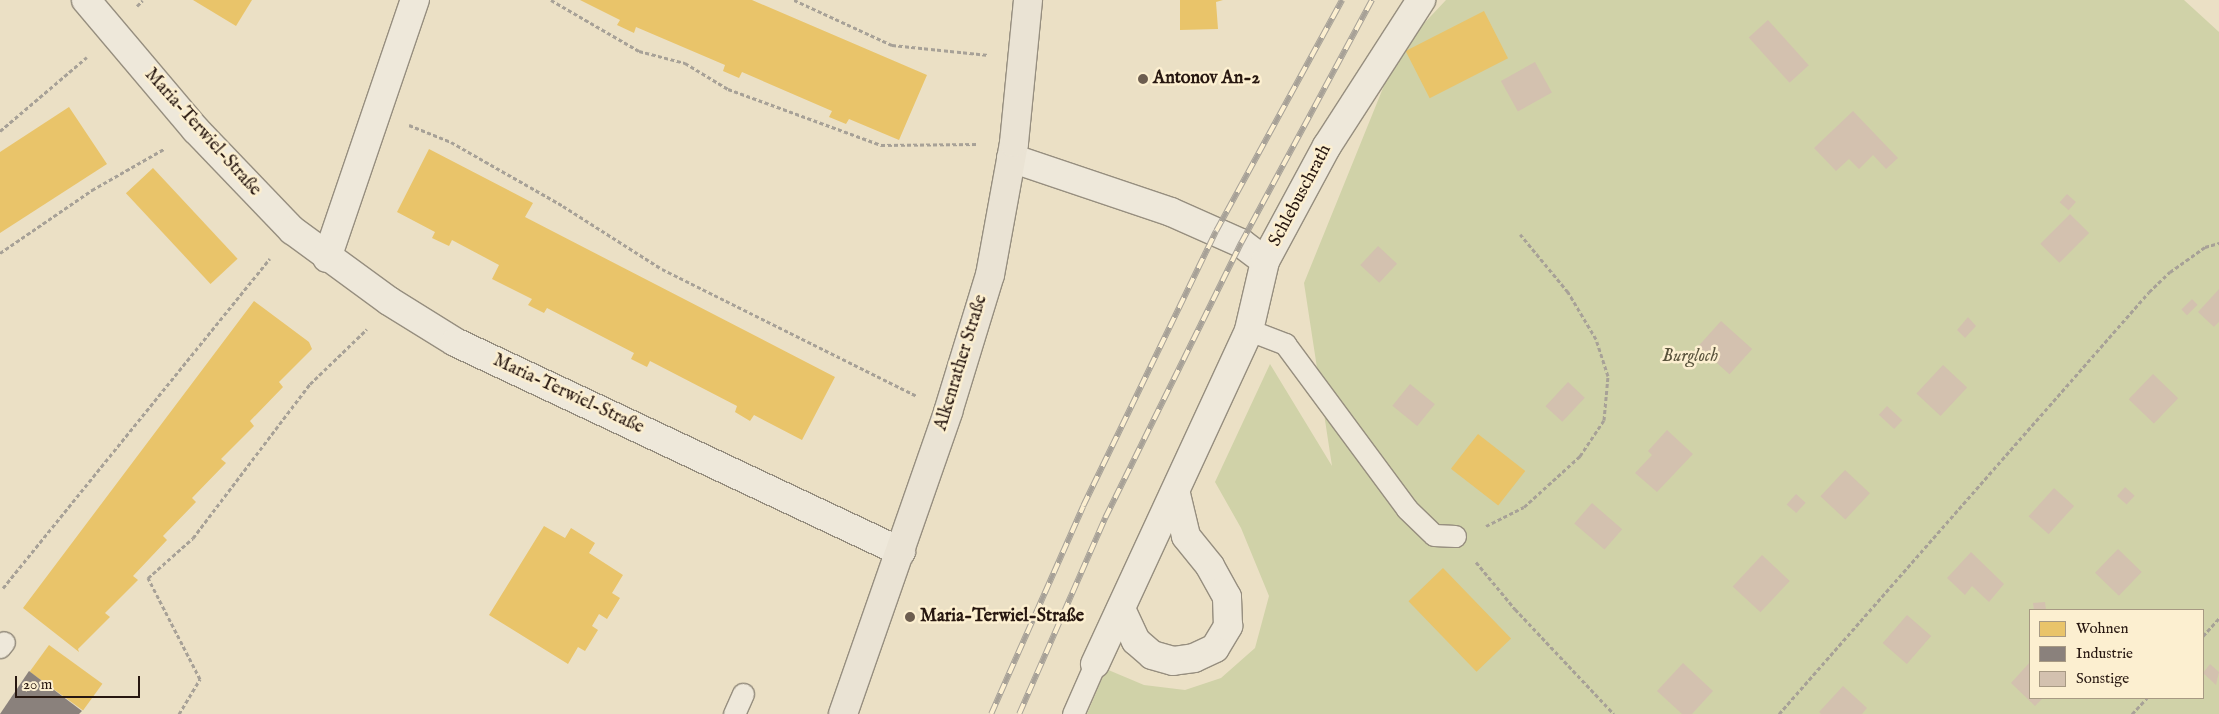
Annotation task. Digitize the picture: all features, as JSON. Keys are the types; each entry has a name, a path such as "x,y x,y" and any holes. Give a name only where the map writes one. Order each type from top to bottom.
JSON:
{"main road":[{"name":"Alkenrather Straße","path":"844,714 948,412 990,275 1012,150 1024,59 1028,0"}],"street":[{"name":"Maria-Terwiel-Straße","path":"86,0 196,130 292,230 326,258 389,301 455,342 901,552"},
{"path":"326,258 378,113 415,0"},
{"name":"Schlebuschrath","path":"1012,150 1170,212 1241,243 1265,261 1327,146 1421,0"},
{"path":"1095,664 1176,494 1249,330 1265,261"},
{"path":"1121,609 1136,641 1152,655 1173,660 1194,658 1216,648 1228,626 1227,597 1210,566 1186,536 1176,494"}],"lane":[{"path":"1249,330 1284,344 1407,509 1434,535 1455,536"},
{"path":"1073,714 1095,664"},
{"path":"734,714 743,694"}],"path":[{"path":"0,131 71,73 143,0"},
{"path":"551,0 639,51 685,63 728,89 881,145 1012,150"},
{"path":"794,0 892,45 1024,59"},
{"path":"378,113 451,142 563,206 662,269 948,412"},
{"path":"0,253 92,190 196,130"},
{"path":"3,588 292,230"},
{"path":"1520,234 1568,292 1596,339 1608,376 1604,420 1580,456 1524,507 1490,526 1455,536 1514,609 1614,714"},
{"path":"1779,714 2037,424 2149,292 2170,272 2205,247 2219,243"},
{"path":"179,714 200,679 148,578 194,538 310,384 374,322 389,301"},
{"path":"2204,635 2219,618"},
{"path":"2132,714 2146,699"}],"green space":[{"name":"Burgloch","path":"1446,0 2184,0 2219,32 2219,714 1087,714 1106,669 1144,685 1185,690 1221,678 1255,648 1269,596 1241,528 1215,482 1270,364 1332,466 1304,283 1398,51"}],"building: Wohnen":[{"path":"193,0 252,0 236,26"},
{"path":"580,0 752,0 927,75 899,140 849,119 846,124 829,117 832,111 742,72 739,78 723,71 725,65 636,27 634,33 617,25 620,20"},
{"path":"1180,0 1223,0 1216,2 1218,29 1180,30"},
{"path":"1484,11 1508,58 1430,98 1406,51"},
{"path":"69,107 107,164 0,233 0,152"},
{"path":"429,149 533,203 525,217 835,377 802,440 754,415 750,421 735,412 737,406 650,361 647,367 631,359 634,353 547,308 544,313 528,305 532,299 492,279 499,265 452,240 449,246 432,238 435,232 397,212"},
{"path":"153,168 238,259 211,284 126,193"},
{"path":"254,301 309,342 312,349 279,382 283,387 250,421 254,426 221,459 226,463 192,498 196,502 163,536 167,540 133,576 138,580 105,613 110,617 78,649 79,652 23,608"},
{"path":"1478,434 1525,471 1498,506 1451,469"},
{"path":"544,526 565,538 571,528 595,543 589,553 623,575 612,593 620,598 607,619 599,614 592,626 598,630 585,651 578,647 568,664 489,615"},
{"path":"1443,568 1511,638 1477,672 1408,601"},
{"path":"49,645 102,684 83,710 30,672"}],"building: Industrie":[{"path":"29,671 82,711 79,714 0,714"}],"building: Sonstige":[{"path":"1768,20 1809,65 1789,83 1749,37"},
{"path":"1535,62 1552,93 1518,112 1501,81"},
{"path":"1853,111 1898,158 1886,169 1873,155 1859,169 1849,159 1836,171 1814,148"},
{"path":"2067,194 2076,202 2069,210 2060,202"},
{"path":"2070,214 2089,233 2059,263 2040,244"},
{"path":"1378,246 1397,264 1379,283 1360,265"},
{"path":"2219,289 2219,322 2214,327 2198,312"},
{"path":"2192,299 2198,305 2187,315 2181,310"},
{"path":"1968,317 1976,326 1965,338 1957,330"},
{"path":"1721,321 1752,349 1729,374 1698,346"},
{"path":"1943,365 1967,388 1941,416 1916,394"},
{"path":"2153,374 2178,398 2154,423 2129,399"},
{"path":"1568,382 1585,398 1562,422 1545,406"},
{"path":"1410,384 1435,404 1417,426 1392,406"},
{"path":"1887,406 1902,420 1894,429 1879,415"},
{"path":"1667,430 1693,454 1657,492 1635,473 1652,455 1648,451"},
{"path":"1845,470 1870,493 1845,520 1820,496"},
{"path":"2125,487 2135,496 2127,505 2117,496"},
{"path":"2054,488 2074,506 2049,534 2029,516"},
{"path":"1796,494 1806,503 1796,513 1787,504"},
{"path":"1592,503 1622,529 1604,550 1574,523"},
{"path":"2118,549 2142,572 2119,596 2095,573"},
{"path":"1971,552 2004,584 1989,602 1972,586 1965,595 1947,578"},
{"path":"1762,555 1790,581 1760,612 1733,586"},
{"path":"2045,602 2046,609 2034,609 2033,603"},
{"path":"1907,615 1931,636 1907,664 1883,643"},
{"path":"1683,663 1713,691 1692,714 1682,714 1657,691"},
{"path":"2029,663 2029,699 2042,699 2035,706 2011,683"},
{"path":"2210,664 2219,672 2216,685 2204,674"},
{"path":"1843,686 1867,708 1862,714 1821,714 1819,712"}],"railway":[{"path":"991,714 1083,506 1216,231 1342,0"},
{"path":"1019,714 1105,518 1241,243 1372,0"}],"place":[{"name":"Antonov An-2","path":"1143,79"},
{"name":"Maria-Terwiel-Straße","path":"910,617"}]}
